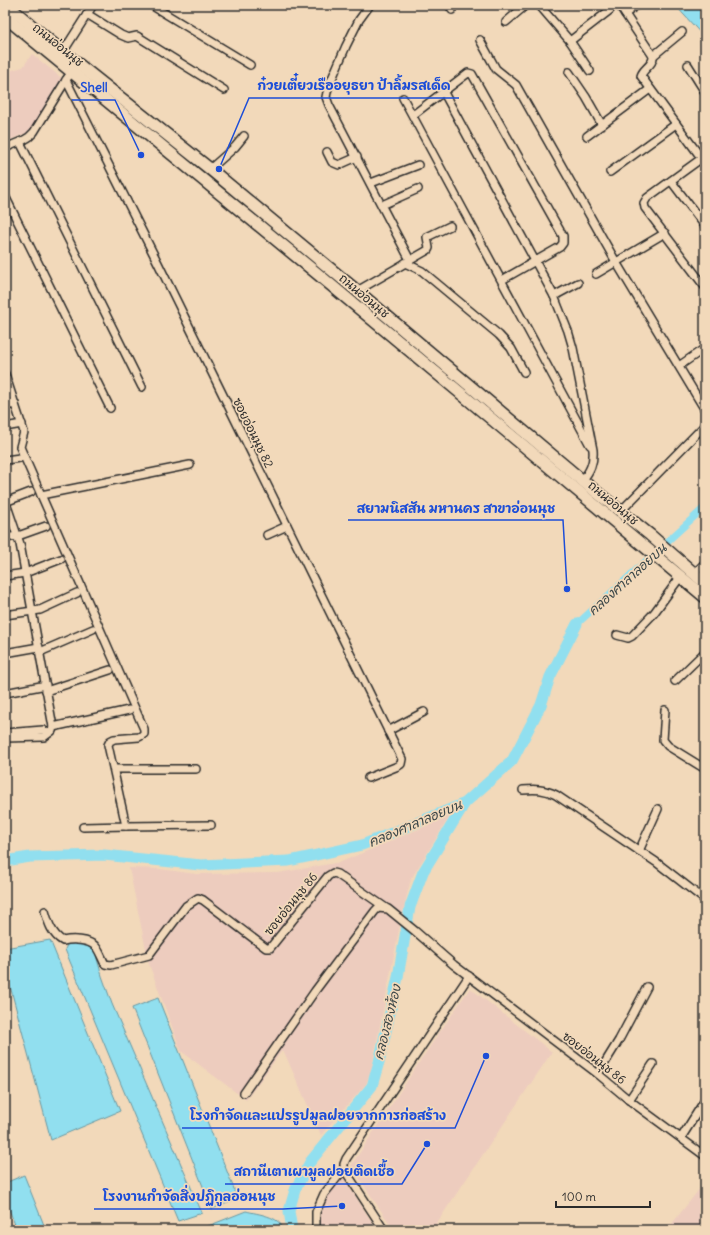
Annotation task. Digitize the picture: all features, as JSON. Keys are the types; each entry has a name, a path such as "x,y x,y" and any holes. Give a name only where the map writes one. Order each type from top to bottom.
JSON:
{"main road":[{"name":"ถนนอ่อนนุช","path":"7,5 63,52 210,169 582,481 650,535 681,576 705,597"},
{"name":"ถนนอ่อนนุช","path":"5,17 69,76 319,275 643,545 694,574 705,583"},
{"path":"319,275 327,266"}],"street":[{"path":"63,52 93,5"},
{"path":"151,5 250,65"},
{"path":"370,5 359,20 328,88 326,97 329,105 371,183 407,261 422,271 500,335 511,348 524,372"},
{"path":"506,22 526,5"},
{"path":"539,5 570,41 590,71"},
{"path":"619,5 653,56 651,64 641,74 641,76 703,160 671,180 647,198 644,203 645,208 705,287"},
{"path":"626,14 637,5"},
{"path":"570,41 610,10"},
{"path":"87,14 121,35 128,38 137,36 224,90"},
{"path":"653,56 682,32"},
{"path":"480,40 496,69 516,85 616,262 705,410"},
{"path":"688,65 705,92"},
{"path":"569,72 586,97 602,125"},
{"path":"413,115 468,73 472,74 563,236 564,243 560,247 502,280"},
{"path":"5,148 20,142 34,132 69,76"},
{"name":"ซอยอ่อนนุช 82","path":"69,76 158,263 402,759 401,764 368,778"},
{"path":"588,136 650,89"},
{"path":"443,91 536,261 554,296 568,331 573,348 594,458 592,467 582,481"},
{"path":"403,98 593,450"},
{"path":"610,172 676,124"},
{"path":"210,169 235,147 244,136"},
{"path":"20,142 142,386"},
{"path":"328,152 332,162 339,165 357,157"},
{"path":"371,183 418,165"},
{"path":"671,180 705,226"},
{"path":"382,205 418,189"},
{"path":"5,196 110,408"},
{"path":"357,291 428,250 427,237 450,226"},
{"path":"596,274 664,234"},
{"path":"554,296 578,283"},
{"path":"678,366 705,348"},
{"path":"5,374 8,394 15,404 24,432 20,447 144,729 144,734 139,737 114,739 110,741 108,745 126,826"},
{"path":"5,406 15,404"},
{"path":"5,427 22,424"},
{"path":"620,512 705,425"},
{"path":"5,460 20,458"},
{"path":"41,495 190,465"},
{"path":"5,738 44,737 52,731 53,727 18,536 5,502 31,492"},
{"path":"5,538 18,536 46,526"},
{"path":"267,535 287,526"},
{"path":"5,576 25,574 61,559"},
{"path":"694,574 705,563"},
{"path":"617,635 628,638 632,636 654,613 681,576"},
{"path":"5,615 40,610 77,593"},
{"path":"5,653 39,649 93,629"},
{"path":"675,681 705,652"},
{"path":"5,693 46,688 110,670"},
{"path":"53,727 129,710"},
{"path":"665,710 663,740 668,746 702,767 705,767"},
{"path":"388,732 424,712"},
{"path":"5,733 43,730 48,733"},
{"path":"114,769 196,769"},
{"path":"523,790 538,789 548,791 556,795 656,862 705,900"},
{"path":"639,851 658,809"},
{"path":"83,827 211,825"},
{"name":"ซอยอ่อนนุช 86","path":"45,911 49,923 58,938 63,941 70,939 87,942 95,946 105,964 111,965 149,955 186,906 198,898 203,900 266,948 270,948 328,876 337,874 388,909 469,976 705,1156"},
{"path":"244,1093 315,991 375,910 378,908 388,909"},
{"path":"316,1230 316,1212 324,1194 344,1169 346,1159 469,976"},
{"path":"598,1074 619,1040 647,986"},
{"path":"630,1100 653,1064"},
{"path":"681,1138 705,1100"},
{"path":"344,1169 384,1230"}],"shaded area":[{"path":"32,54 64,80 31,131 5,142 5,72 23,67"},
{"path":"450,816 411,879 402,915 371,1071 366,1084 321,1135 284,1052 281,1052 246,1100 181,1051 149,964 129,868 160,869 196,874 278,873 341,862"},
{"path":"470,988 552,1052 432,1230 394,1230 351,1166"},
{"path":"341,1176 377,1230 318,1230 319,1214 324,1199"},
{"path":"705,1182 705,1230 667,1230"}],"water":[{"path":"675,5 705,5 705,38"},
{"path":"50,940 120,1111 51,1140 5,967 5,948"},
{"path":"92,942 112,1004 202,1213 178,1221 65,949 68,943"},
{"path":"158,998 238,1199 212,1209 132,1008"},
{"path":"24,1175 46,1230 17,1230 5,1199 5,1183"},
{"path":"246,1211 268,1216 278,1222 283,1230 198,1230"}],"waterway":[{"name":"คลองศาลาลอยบน","path":"577,624 705,507"},
{"name":"คลองศาลาลอยบน","path":"5,861 30,857 104,855 201,865 289,861 362,845 465,803 512,761 541,705 550,677 577,624"},
{"name":"คลองสองห้อง","path":"292,1230 289,1211 295,1190 310,1162 372,1086 379,1062 398,977 410,907 423,872 465,803"}],"place":[{"name":"Shell","path":"141,155"},
{"name":"ก๋วยเตี๋ยวเรืออยุธยา ป้าลิ้มรสเด็ด","path":"219,169"},
{"name":"สยามนิสสัน มหานคร สาขาอ่อนนุช","path":"567,589"},
{"name":"โรงกำจัดและแปรรูปมูลฝอยจากการก่อสร้าง","path":"486,1056"},
{"name":"สถานีเตาเผามูลฝอยติดเชื้อ","path":"427,1144"},
{"name":"โรงงานกำจัดสิ่งปฏิกูลอ่อนนุช","path":"342,1206"}]}
